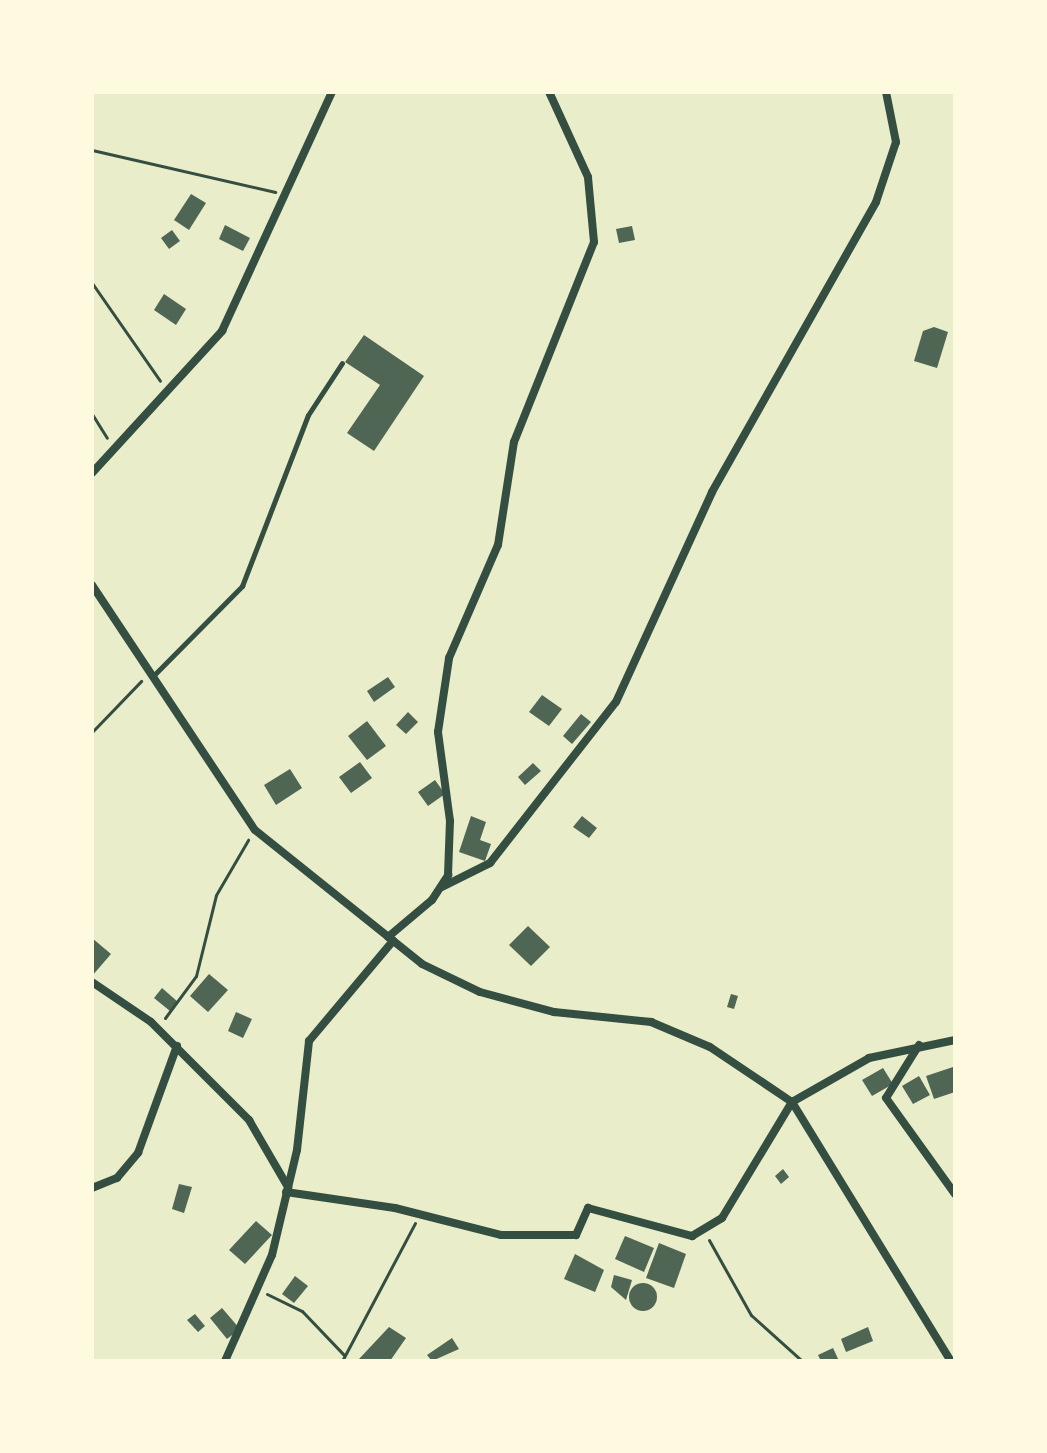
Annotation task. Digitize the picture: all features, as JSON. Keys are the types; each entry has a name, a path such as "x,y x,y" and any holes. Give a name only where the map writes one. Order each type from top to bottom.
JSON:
{"street":[{"path":"92,473 116,451 222,331 289,196 332,92"},
{"path":"442,887 451,844 438,732 449,658 498,545 514,442 594,242 588,177 549,92"},
{"path":"225,1361 259,1293 287,1189 309,1041 391,939 442,887 490,863 616,702 712,492 796,355 876,202 896,142 886,92"},
{"path":"92,585 255,830 391,939 480,992 554,1012 651,1022 710,1047 792,1102 951,1361"},
{"path":"92,982 155,1026 264,1137 287,1189"},
{"path":"287,1189 421,1218 557,1239 581,1232 588,1208 672,1235 706,1233 792,1102 837,1072 919,1045 955,1040"},
{"path":"919,1045 886,1098 955,1194"},
{"path":"92,1188 117,1178 138,1153 177,1046"}],"lane":[{"path":"151,675 242,586 308,415 342,363"}],"path":[{"path":"92,150 289,196"},
{"path":"92,283 168,394"},
{"path":"92,414 116,451"},
{"path":"92,732 151,675"},
{"path":"155,1026 196,976 221,883 255,830"},
{"path":"342,1361 405,1234 421,1218"},
{"path":"706,1233 751,1315 802,1361"},
{"path":"259,1293 302,1311 345,1355"}],"building":[{"path":"191,194 206,203 189,230 174,220"},
{"path":"225,225 250,238 243,251 219,239"},
{"path":"632,226 635,240 619,243 616,229"},
{"path":"172,230 180,241 169,249 161,238"},
{"path":"164,294 186,309 176,325 154,310"},
{"path":"934,327 948,332 937,368 914,361 923,331"},
{"path":"364,335 424,376 374,451 347,433 380,385 345,362"},
{"path":"388,677 395,687 374,702 367,691"},
{"path":"542,695 562,709 549,726 529,712"},
{"path":"408,712 418,722 406,734 396,725"},
{"path":"581,714 591,722 572,744 563,736"},
{"path":"367,721 386,746 367,760 348,736"},
{"path":"360,762 372,778 351,793 339,777"},
{"path":"533,763 541,771 525,785 518,777"},
{"path":"290,769 302,788 276,805 264,785"},
{"path":"435,780 445,794 428,806 418,792"},
{"path":"471,816 486,822 480,840 491,844 485,861 459,852"},
{"path":"582,816 597,828 589,838 573,827"},
{"path":"528,926 550,947 531,966 509,945"},
{"path":"92,938 111,954 92,976"},
{"path":"209,974 228,990 208,1012 190,996"},
{"path":"162,988 178,1002 170,1011 154,998"},
{"path":"731,994 738,996 734,1009 727,1007"},
{"path":"236,1012 252,1019 243,1038 228,1031"},
{"path":"953,1067 955,1092 934,1099 926,1076"},
{"path":"883,1068 893,1084 872,1096 862,1080"},
{"path":"919,1076 930,1095 913,1104 902,1086"},
{"path":"783,1169 789,1177 781,1184 775,1176"},
{"path":"179,1184 192,1187 184,1213 172,1209"},
{"path":"256,1221 272,1235 245,1264 229,1250"},
{"path":"625,1236 654,1248 644,1272 615,1259"},
{"path":"659,1243 686,1254 674,1288 646,1278"},
{"path":"575,1254 604,1270 595,1292 564,1279"},
{"path":"614,1275 632,1280 626,1300 611,1287"},
{"path":"295,1276 308,1286 294,1303 282,1294"},
{"path":"643,1283 653,1287 657,1297 653,1307 643,1311 633,1307 629,1297 633,1287"},
{"path":"222,1308 240,1329 227,1339 210,1318"},
{"path":"195,1314 205,1326 198,1332 187,1320"},
{"path":"389,1327 406,1338 390,1361 359,1359"},
{"path":"868,1327 873,1341 846,1352 841,1339"},
{"path":"452,1338 459,1349 432,1361 427,1355"},
{"path":"833,1348 839,1361 821,1361 818,1355"}]}
